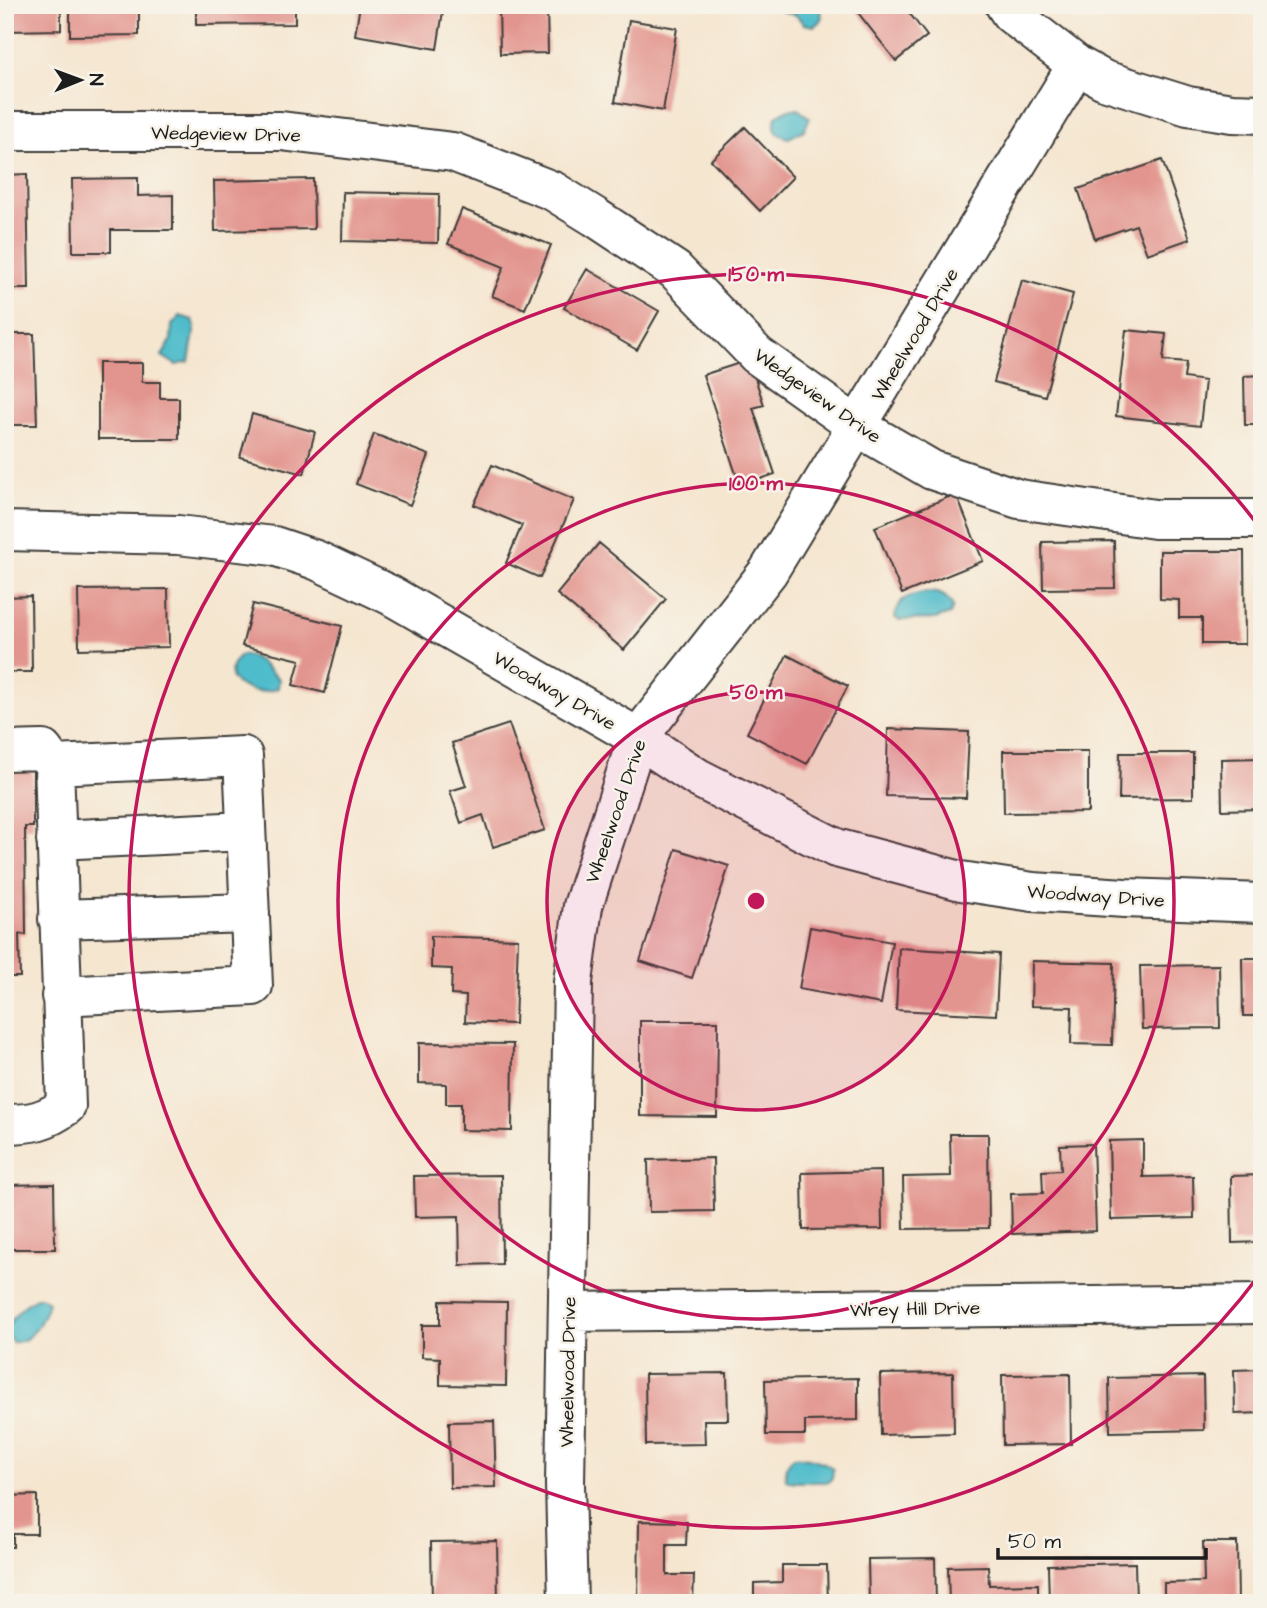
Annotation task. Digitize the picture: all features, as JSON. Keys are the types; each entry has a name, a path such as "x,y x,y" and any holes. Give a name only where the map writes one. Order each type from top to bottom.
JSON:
{"street":[{"path":"1005,5 1011,14 1077,65 1104,80 1188,106 1232,113 1262,114"},
{"name":"Wheelwood Drive","path":"568,1603 565,1484 573,982 583,906 637,739 768,572 1077,65"},
{"name":"Wedgeview Drive","path":"5,131 281,131 453,152 553,191 607,224 675,270 757,355 858,427 932,470 1019,499 1155,519 1262,519"},
{"name":"Woodway Drive","path":"5,530 178,535 274,546 305,556 390,595 630,733 698,779 836,848 961,881 1032,892 1262,903"},
{"path":"5,751 43,750 54,765 66,1106 52,1117 27,1124 5,1124"},
{"path":"54,765 243,756 253,986 61,996"},
{"path":"56,840 246,831"},
{"path":"58,919 250,913"},
{"name":"Wrey Hill Drive","path":"568,1312 1262,1304"}],"water":[{"path":"777,5 819,5 822,17 814,26 804,24 796,15 781,11"},
{"path":"789,109 798,109 810,118 804,130 789,138 778,133 775,125 776,116"},
{"path":"180,316 193,320 195,327 189,362 176,365 162,356 171,341 172,325"},
{"path":"926,592 945,597 953,607 950,614 935,619 895,618 898,606 904,599"},
{"path":"242,655 258,660 279,679 278,688 254,691 232,679 232,666"},
{"path":"40,1297 48,1302 36,1329 25,1339 12,1342 6,1332 11,1321 24,1306"},
{"path":"794,1457 810,1458 825,1464 833,1469 832,1478 828,1482 786,1480 786,1467"}],"building":[{"path":"5,5 61,5 61,30 5,31"},
{"path":"70,5 139,5 139,35 70,36"},
{"path":"196,5 295,5 295,24 196,25"},
{"path":"360,5 444,5 437,49 355,35"},
{"path":"499,5 547,5 548,53 500,54"},
{"path":"852,5 903,5 927,36 896,61"},
{"path":"629,20 677,28 663,111 615,102"},
{"path":"745,127 793,177 760,211 711,160"},
{"path":"1259,145 1262,145 1262,190 1259,190"},
{"path":"1162,160 1190,239 1147,254 1136,225 1095,239 1078,189"},
{"path":"27,174 29,289 5,289 5,175"},
{"path":"138,178 138,196 173,195 173,230 111,230 111,252 73,252 72,179"},
{"path":"313,179 314,229 215,231 214,181"},
{"path":"343,192 439,194 438,243 342,241"},
{"path":"462,209 551,245 525,309 492,296 504,267 448,244"},
{"path":"587,269 659,311 637,350 564,308"},
{"path":"1022,280 1073,294 1045,396 994,382"},
{"path":"1126,330 1166,334 1163,361 1186,363 1184,378 1205,381 1200,426 1116,416"},
{"path":"5,334 34,334 37,425 5,425"},
{"path":"749,360 764,405 753,408 775,474 740,486 703,375"},
{"path":"98,363 142,363 142,382 160,382 160,398 179,398 179,439 98,439"},
{"path":"1262,375 1262,425 1245,425 1244,376"},
{"path":"252,414 315,432 304,474 240,457"},
{"path":"374,434 429,455 410,505 356,484"},
{"path":"492,465 574,500 540,578 506,563 522,525 474,505"},
{"path":"956,494 983,561 902,594 875,527"},
{"path":"1114,541 1115,588 1043,589 1042,542"},
{"path":"599,543 666,599 624,650 557,594"},
{"path":"1160,551 1244,551 1245,644 1202,644 1202,618 1179,618 1179,600 1160,599"},
{"path":"168,589 169,647 79,649 78,590"},
{"path":"31,596 32,672 5,672 5,597"},
{"path":"253,604 342,626 325,693 293,685 300,660 242,646"},
{"path":"787,655 848,686 807,764 747,733"},
{"path":"509,724 545,830 493,847 483,815 461,823 450,791 466,786 452,743"},
{"path":"888,729 969,732 966,798 886,796"},
{"path":"1003,751 1088,751 1088,812 1004,813"},
{"path":"1120,753 1193,753 1193,798 1119,799"},
{"path":"1262,758 1262,809 1222,810 1221,759"},
{"path":"33,762 33,827 25,827 26,935 19,934 20,977 5,977 5,763"},
{"path":"676,849 729,866 692,978 640,961"},
{"path":"810,927 892,942 881,1004 799,989"},
{"path":"431,936 518,939 515,1024 465,1022 466,996 451,995 452,969 431,968"},
{"path":"899,948 999,954 996,1015 896,1010"},
{"path":"1242,958 1262,958 1262,1016 1243,1016"},
{"path":"1032,961 1114,963 1112,1045 1071,1044 1072,1007 1031,1006"},
{"path":"1219,965 1220,1028 1142,1029 1140,966"},
{"path":"640,1021 718,1021 717,1117 640,1116"},
{"path":"419,1043 513,1044 512,1131 461,1130 461,1104 446,1104 446,1084 419,1083"},
{"path":"950,1134 988,1134 989,1228 904,1229 903,1177 951,1176"},
{"path":"1143,1140 1143,1177 1193,1176 1194,1218 1111,1220 1109,1141"},
{"path":"1093,1144 1096,1231 1012,1234 1011,1194 1043,1193 1042,1171 1061,1170 1060,1145"},
{"path":"713,1158 714,1211 649,1212 648,1160"},
{"path":"881,1171 882,1229 803,1230 802,1173"},
{"path":"501,1175 502,1264 460,1265 459,1216 415,1217 414,1176"},
{"path":"1262,1175 1262,1242 1232,1243 1231,1176"},
{"path":"54,1184 55,1249 5,1249 5,1185"},
{"path":"440,1301 507,1302 506,1386 440,1385 440,1358 422,1357 422,1325 440,1325"},
{"path":"1262,1369 1262,1413 1235,1414 1234,1370"},
{"path":"727,1373 728,1420 704,1420 705,1444 646,1445 645,1374"},
{"path":"953,1373 954,1433 881,1435 880,1374"},
{"path":"1070,1374 1071,1444 1003,1445 1002,1375"},
{"path":"1203,1376 1204,1430 1110,1432 1109,1378"},
{"path":"858,1378 858,1420 805,1421 805,1435 766,1435 765,1380"},
{"path":"494,1421 496,1487 450,1488 449,1422"},
{"path":"37,1495 37,1534 13,1534 13,1547 5,1547 5,1496"},
{"path":"639,1521 687,1522 686,1545 667,1545 667,1575 694,1575 693,1603 638,1603"},
{"path":"497,1541 498,1603 432,1603 431,1542"},
{"path":"1203,1542 1237,1542 1238,1603 1164,1603 1164,1583 1204,1582"},
{"path":"935,1558 936,1603 869,1603 868,1559"},
{"path":"1135,1563 1136,1603 1049,1603 1048,1565"},
{"path":"782,1565 827,1565 828,1603 754,1603 754,1583 782,1582"},
{"path":"988,1566 989,1585 1038,1584 1038,1603 949,1603 948,1567"},
{"path":"1257,1566 1262,1566 1262,1603 1258,1603"}]}
